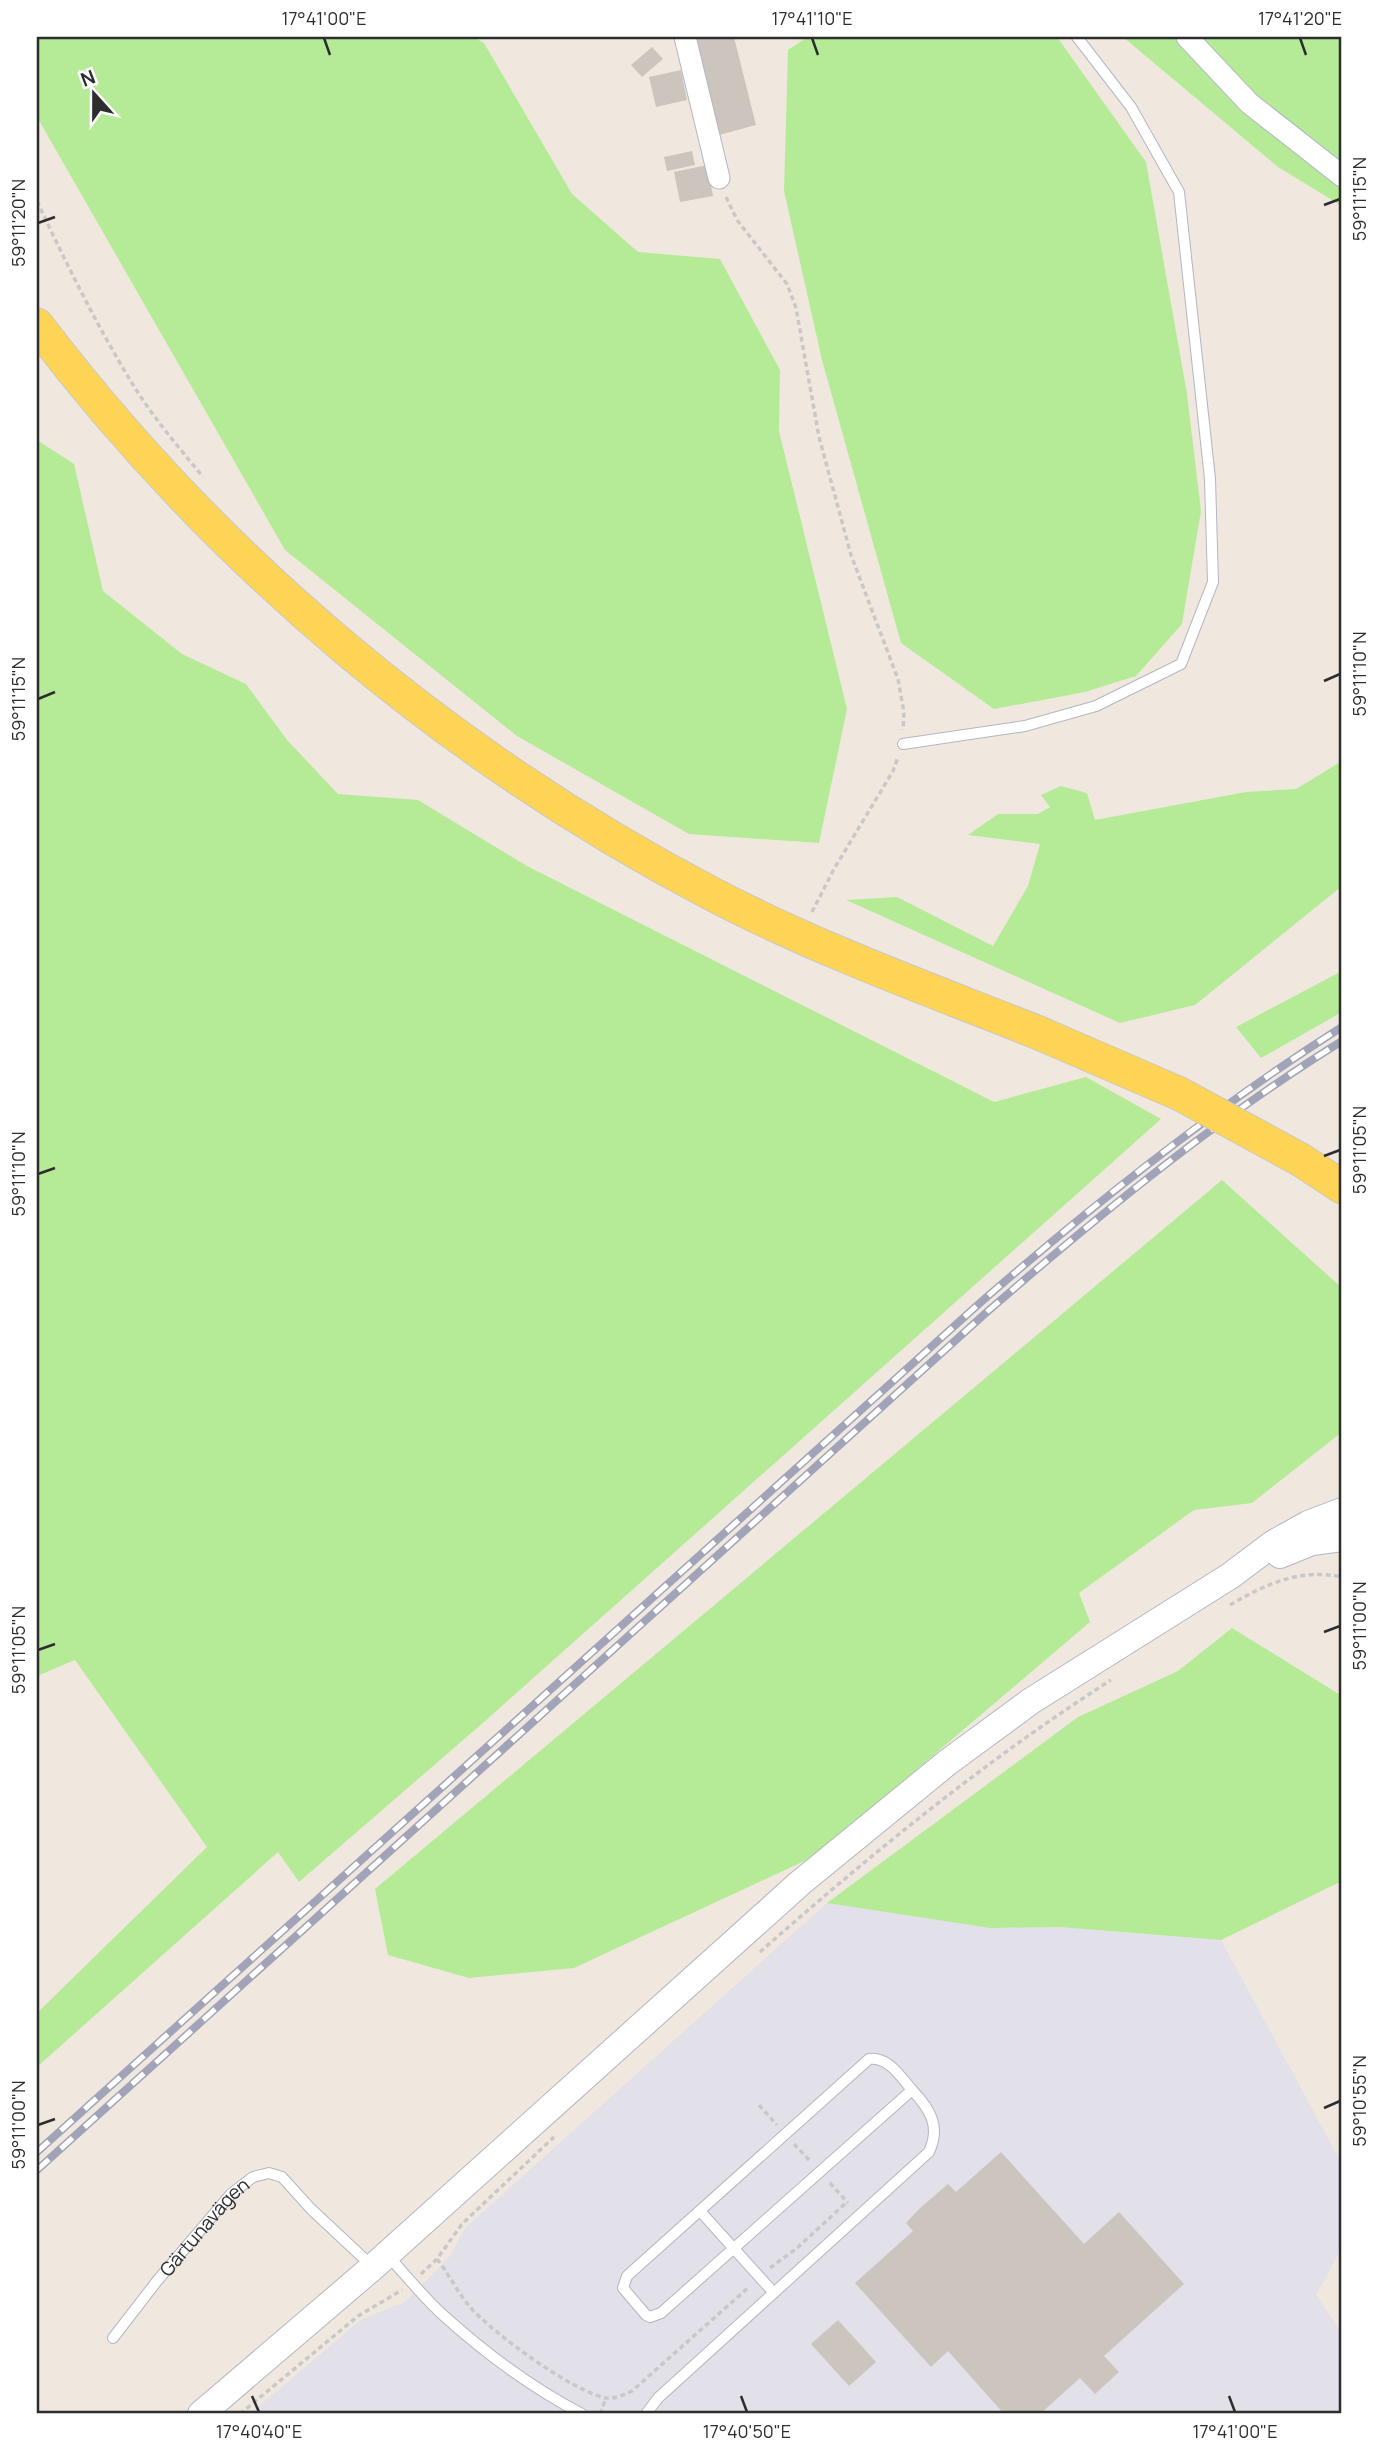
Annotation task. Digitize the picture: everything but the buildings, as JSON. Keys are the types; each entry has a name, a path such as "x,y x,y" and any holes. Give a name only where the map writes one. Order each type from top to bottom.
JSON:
{"main road":[{"path":"37,325 82,384 142,454 232,545 324,631 471,747 585,822 717,896 807,940 1039,1033 1180,1094 1340,1184"}],"street":[{"path":"685,37 719,178"},
{"path":"1187,37 1249,103 1342,176"},
{"path":"201,2414 380,2261 800,1883 948,1762 1031,1701 1230,1576 1274,1544 1308,1524 1342,1511"},
{"path":"1230,1576 1312,1542 1342,1538"}],"lane":[{"path":"903,744 1026,726 1096,706 1181,664 1213,582 1210,480 1178,192 1131,107 1077,37"},
{"path":"646,2414 659,2398 773,2292 929,2152 934,2135 933,2118 925,2103 889,2064 883,2060 869,2060 627,2276 623,2288 646,2315 655,2316 661,2313 912,2090"},
{"name":"Gärtunavägen","path":"113,2338 231,2194 253,2177 270,2173 282,2177 311,2209 380,2261 413,2282 440,2312 474,2342 539,2390 582,2414"},
{"path":"700,2211 773,2292"}],"path":[{"path":"719,178 726,200 737,219 787,284 796,308 819,437 837,506 851,555 898,679 904,713 903,744 893,771 834,869 812,912 823,918"},
{"path":"37,201 65,261 129,379 163,428 206,481"},
{"path":"1228,1606 1254,1591 1289,1577 1326,1574 1342,1577"},
{"path":"752,1959 822,1897 947,1795 1116,1677"},
{"path":"240,2414 358,2316 393,2297 413,2282 437,2259 462,2224 562,2130"},
{"path":"600,2414 606,2398"}],"shaded area":[{"path":"827,1903 990,1928 1060,1927 1221,1940 1342,2164 1342,2247 1316,2295 1342,2333 1342,2414 250,2414 362,2319 405,2302 450,2256 466,2227"}],"green space":[{"path":"37,37 473,37 484,43 572,194 638,252 720,259 780,370 779,431 847,709 819,843 689,834 517,736 285,550 37,117"},
{"path":"808,37 1057,37 1146,162 1187,394 1201,511 1182,624 1136,676 1085,692 994,709 901,643 822,360 784,191 788,50"},
{"path":"1123,37 1342,37 1342,206 1278,167"},
{"path":"37,440 74,464 103,591 182,654 246,684 287,740 338,794 418,800 527,866 994,1102 1086,1077 1161,1119 484,1722 299,1882 278,1852 37,2067 37,2013 207,1847 75,1660 37,1676"},
{"path":"1342,761 1342,886 1195,1005 1120,1023 846,900 897,897 993,946 1028,886 1040,844 968,835 998,814 1038,814 1050,807 1041,795 1061,786 1087,793 1095,820 1246,792 1296,789"},
{"path":"1342,971 1342,1012 1261,1058 1236,1027"},
{"path":"1222,1180 1342,1288 1342,1432 1252,1503 1194,1510 1079,1593 1090,1622 815,1856 574,1968 469,1978 388,1955 375,1889"},
{"path":"1232,1628 1342,1696 1342,1881 1221,1940 1060,1927 990,1928 827,1903 1078,1717 1178,1671"}],"railway":[{"path":"37,2152 981,1302 1156,1158 1248,1090 1342,1027"},
{"path":"37,2170 988,1311 1073,1239 1204,1135 1342,1041"}]}
